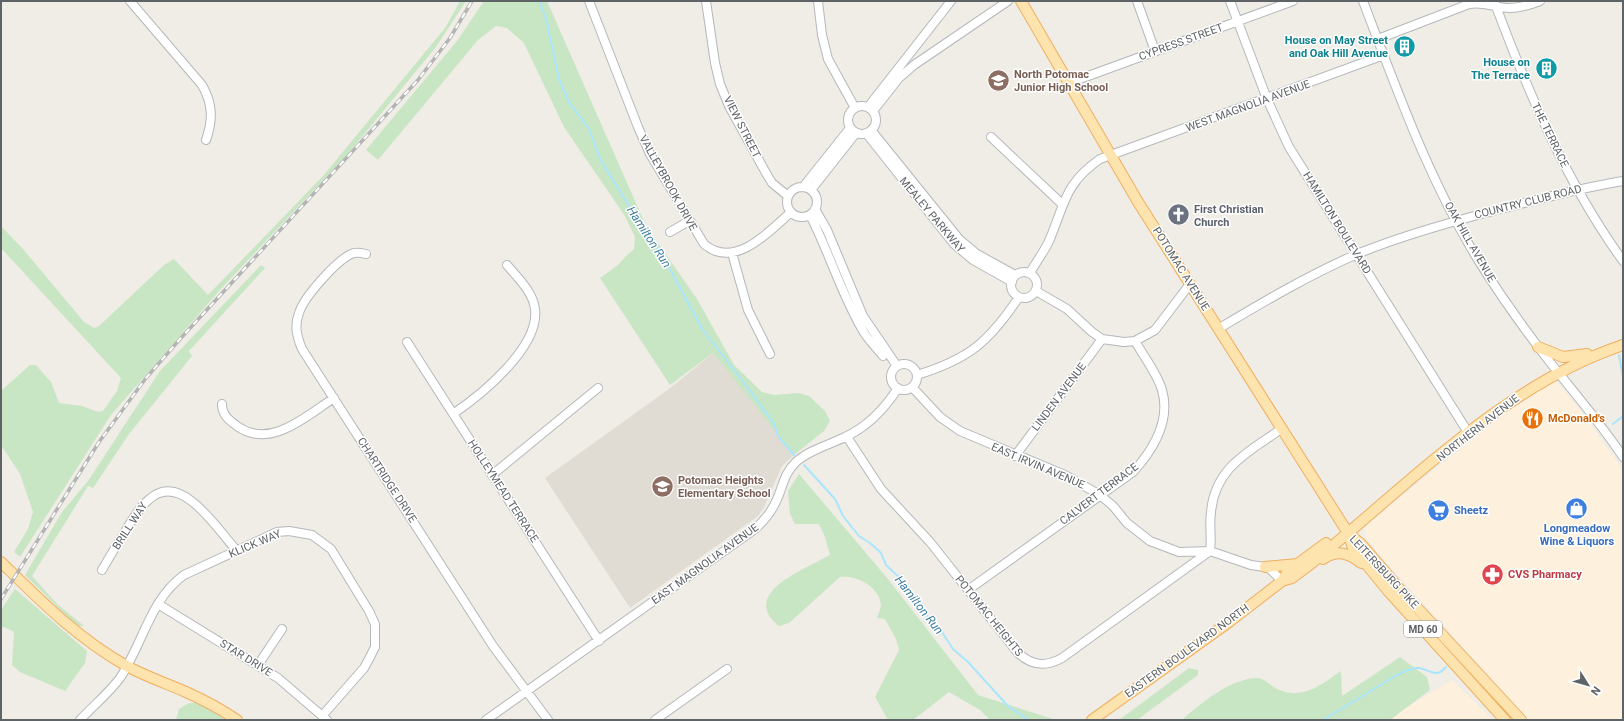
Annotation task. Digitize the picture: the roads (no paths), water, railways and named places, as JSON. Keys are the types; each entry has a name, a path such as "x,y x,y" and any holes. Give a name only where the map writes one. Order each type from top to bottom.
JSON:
{"main road":[{"name":"POTOMAC AVENUE","path":"1021,1 1068,83 1190,284 1348,533"},
{"path":"1538,346 1563,357 1619,346"},
{"name":"NORTHERN AVENUE","path":"1348,533 1468,434 1511,401 1558,372 1619,346"},
{"name":"EASTERN BOULEVARD NORTH","path":"1092,720 1229,622 1282,581 1292,578 1303,565 1348,533"},
{"name":"LEITERSBURG PIKE","path":"1348,533 1353,548 1389,592 1505,720"},
{"name":"LEITERSBURG PIKE","path":"1348,533 1361,544 1396,585 1521,720"},
{"path":"1265,567 1303,565 1313,566 1328,555 1339,552 1352,556 1389,592"},
{"path":"1,562 77,634 126,666 186,692 237,720"}],"street":[{"path":"130,1 196,76 204,88 210,100 212,111 211,127 206,140"},
{"name":"VALLEYBROOK DRIVE","path":"591,1 638,127 650,154 697,235 710,249 717,252 732,253"},
{"name":"VIEW STREET","path":"706,1 715,62 720,84 729,106 766,173 775,186 788,196"},
{"path":"818,1 822,35 828,60 855,108"},
{"path":"871,109 951,1"},
{"path":"871,109 914,65 1008,1"},
{"path":"1137,1 1155,51"},
{"name":"HAMILTON BOULEVARD","path":"1230,1 1267,99 1289,146 1468,434"},
{"name":"CYPRESS STREET","path":"1068,83 1293,1"},
{"name":"OAK HILL AVENUE","path":"1363,1 1408,118 1456,221 1480,262 1538,346 1623,457"},
{"path":"1378,39 1478,2 1518,8 1540,1"},
{"name":"THE TERRACE","path":"1495,4 1530,95 1577,189 1623,261"},
{"name":"WEST MAGNOLIA AVENUE","path":"1111,155 1384,55"},
{"path":"864,106 871,109 876,121 869,131 853,130 848,117 855,108 864,106"},
{"path":"803,187 853,130"},
{"path":"812,190 853,130"},
{"name":"MEALEY PARKWAY","path":"869,131 954,244 973,260 1013,278"},
{"path":"991,137 1062,204"},
{"path":"1030,273 1048,242 1062,204 1074,182 1082,173 1100,159 1111,155"},
{"name":"COUNTRY CLUB ROAD","path":"1218,329 1292,286 1357,254 1456,221 1577,189 1623,181"},
{"path":"803,187 812,190 817,200 812,212 803,217 797,216 791,212 788,207 788,196 794,189 803,187"},
{"path":"770,354 748,310 732,253 746,248 762,237 791,212"},
{"path":"812,212 827,230 863,316 895,367"},
{"path":"670,232 689,221"},
{"name":"CHARTRIDGE DRIVE","path":"366,254 356,253 348,256 332,270 308,298 299,313 297,322 298,338 302,349 493,646 528,690 548,720"},
{"path":"453,414 473,400 501,375 522,348 534,326 535,308 533,300 529,292 508,265"},
{"path":"1020,272 1030,273 1036,281 1036,290 1029,297 1019,297 1012,288 1013,278 1020,272"},
{"path":"1036,290 1067,309 1102,339 1124,342 1135,341 1154,330 1190,284"},
{"path":"917,375 939,368 972,352 996,330 1019,297"},
{"name":"LINDEN AVENUE","path":"1015,456 1102,339"},
{"name":"CALVERT TERRACE","path":"968,590 1133,472 1143,461 1162,425 1164,413 1162,390 1135,341"},
{"name":"HOLLEYMEAD TERRACE","path":"407,342 599,641"},
{"path":"905,364 913,367 917,375 915,384 912,387 903,390 898,388 891,379 895,367 905,364"},
{"name":"EAST IRVIN AVENUE","path":"912,387 940,417 960,431 1015,456 1065,475 1100,495 1113,506 1127,523 1150,541 1179,552 1210,551 1265,567"},
{"path":"492,475 598,388"},
{"name":"EAST MAGNOLIA AVENUE","path":"486,720 755,529 765,520 772,510 783,482 796,462 820,448 846,437 878,414 898,388"},
{"path":"222,404 225,416 240,428 255,435 265,435 285,430 334,398"},
{"path":"1210,551 1212,538 1211,511 1214,497 1223,475 1238,459 1281,429"},
{"name":"POTOMAC HEIGHTS","path":"846,437 881,489 930,542 1024,659 1032,662 1047,664 1062,658 1210,551"},
{"name":"BRILL WAY","path":"102,570 139,508 147,499 156,494 166,492 185,496 237,551"},
{"name":"KLICK WAY","path":"80,720 116,683 158,604 170,586 184,575 277,532 289,530 312,535 331,549 369,611 375,624 376,636 370,658 364,668 324,718"},
{"path":"1265,567 1270,569 1282,581"},
{"name":"STAR DRIVE","path":"158,604 258,665 285,684 324,718"},
{"path":"258,665 282,630"},
{"path":"654,720 727,669"}],"waterway":[{"name":"Hamilton Run","path":"539,1 546,19 559,79 569,102 589,129 600,159 648,237 663,256 702,329 745,384 774,424 778,436 794,455"},
{"name":"Hamilton Run","path":"1619,355 1623,377"},
{"name":"Hamilton Run","path":"1613,424 1623,416"},
{"name":"Hamilton Run","path":"804,465 835,499 843,516 859,536 881,553 886,565 905,583 928,617 938,626 953,649 968,662 1007,705 1028,720"},
{"name":"Hamilton Run","path":"1323,720 1405,671 1419,668 1436,673 1442,671 1446,667"}],"railway":[{"path":"1,599 99,442 146,378 418,80 450,38 472,1"}],"place":[{"name":"House on May Street and Oak Hill Avenue","path":"1404,46"},
{"name":"House on The Terrace","path":"1546,68"},
{"name":"North Potomac Junior High School","path":"998,80"},
{"name":"First Christian Church","path":"1179,215"},
{"name":"McDonald's","path":"1532,418"},
{"name":"Potomac Heights Elementary School","path":"662,486"},
{"name":"Longmeadow Wine & Liquors","path":"1577,508"},
{"name":"Sheetz","path":"1438,510"},
{"name":"CVS Pharmacy","path":"1492,574"}]}
